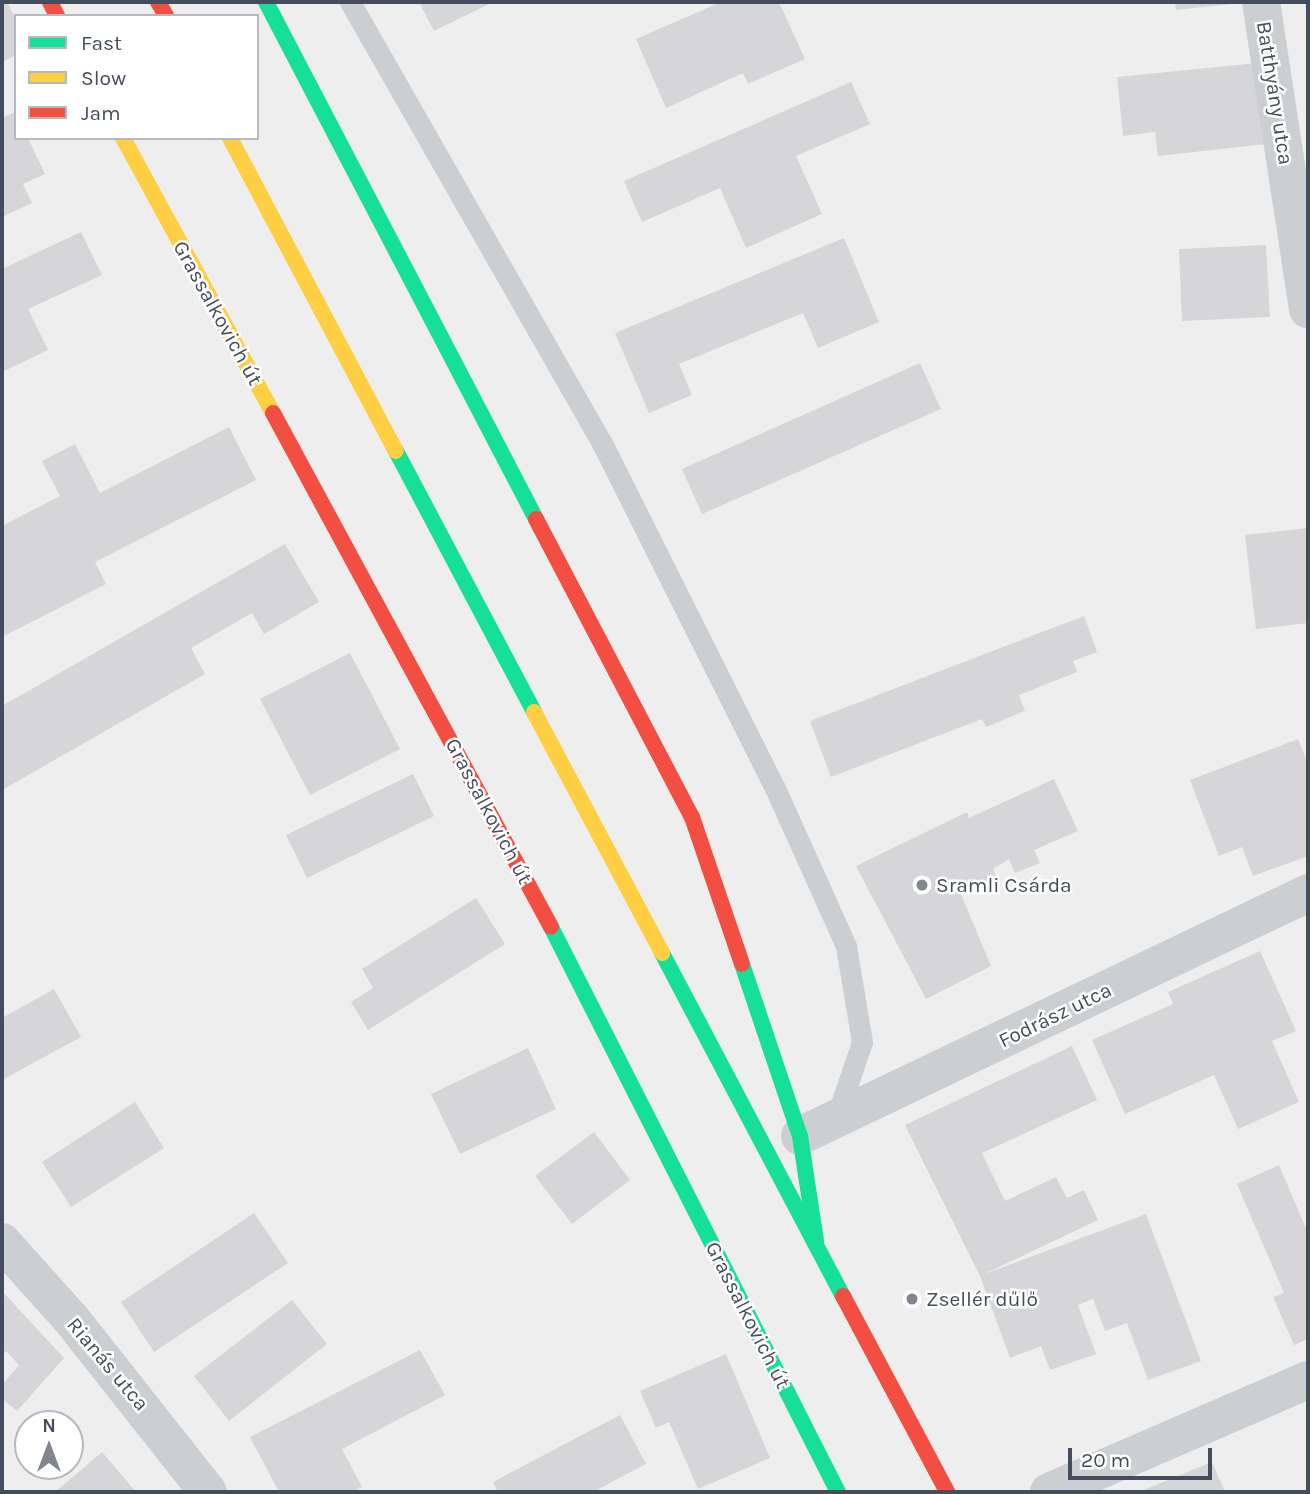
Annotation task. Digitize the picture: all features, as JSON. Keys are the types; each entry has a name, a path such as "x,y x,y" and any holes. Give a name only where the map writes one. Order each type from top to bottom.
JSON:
{"street":[{"path":"266,2 692,817 800,1136 818,1254"},
{"name":"Batthyány utca","path":"1261,2 1304,246 1308,309"},
{"name":"Grassalkovich út","path":"124,140 528,882 838,1492"},
{"path":"231,140 818,1254 947,1492"},
{"name":"Fodrász utca","path":"800,1136 1308,892"},
{"name":"Rianás utca","path":"2,1242 107,1363 208,1492"},
{"path":"1049,1492 1308,1380"}],"lane":[{"path":"350,2 603,445 775,788 846,946 862,1042 836,1121"}],"building":[{"path":"2,2 7,2 14,16 14,56 2,62"},
{"path":"419,2 493,2 434,31"},
{"path":"721,2 779,2 805,59 748,84 743,73 666,108 636,39"},
{"path":"1175,2 1231,2 1231,4 1176,10"},
{"path":"1257,63 1266,144 1158,156 1155,132 1123,136 1117,77"},
{"path":"851,82 870,124 796,156 822,214 746,248 720,188 642,222 624,181"},
{"path":"14,112 14,140 29,140 45,174 23,184 32,203 2,217 2,118"},
{"path":"81,232 102,275 28,309 48,350 2,372 2,269"},
{"path":"844,238 879,322 818,348 803,313 679,364 692,395 649,413 615,333"},
{"path":"1266,245 1270,317 1182,321 1179,249"},
{"path":"920,363 941,409 702,514 682,469"},
{"path":"229,427 256,480 95,562 106,584 2,637 2,526 60,496 42,461 75,444 100,493"},
{"path":"1308,528 1308,623 1256,629 1245,535"},
{"path":"285,544 319,602 264,634 252,613 191,648 205,674 2,790 2,706"},
{"path":"1084,616 1097,652 1073,661 1077,672 1019,695 1025,711 986,727 982,719 831,777 810,721"},
{"path":"350,653 400,749 310,795 260,699"},
{"path":"1298,739 1308,764 1308,856 1253,876 1242,847 1219,856 1190,780"},
{"path":"413,774 434,816 307,878 286,835"},
{"name":"Sramli Csárda","path":"1054,779 1078,831 1034,850 1040,863 1015,873 1009,859 993,869 996,876 961,894 991,966 926,999 856,866 967,812 969,818"},
{"path":"476,898 505,944 368,1030 351,1002 373,988 362,969"},
{"path":"1260,951 1296,1031 1272,1041 1299,1102 1238,1129 1214,1075 1125,1114 1092,1040 1173,1004 1168,992"},
{"path":"54,989 81,1037 2,1080 2,1018"},
{"path":"1072,1046 1097,1100 982,1153 1005,1201 1056,1177 1067,1198 1084,1190 1098,1220 982,1275 1146,1214 1201,1361 1148,1380 1127,1323 1105,1331 1093,1299 1078,1305 1096,1354 1050,1370 1041,1346 1010,1358 980,1276 905,1125"},
{"path":"528,1048 556,1109 460,1154 431,1094"},
{"path":"135,1102 164,1148 71,1207 42,1162"},
{"path":"594,1132 630,1180 572,1224 535,1176"},
{"path":"1279,1165 1308,1233 1308,1339 1294,1345 1273,1297 1284,1293 1237,1184"},
{"path":"254,1213 288,1263 154,1352 121,1302"},
{"path":"2,1291 64,1358 16,1410 2,1399 2,1385 19,1365 6,1351 2,1356"},
{"path":"292,1300 327,1344 229,1421 194,1376"},
{"path":"420,1350 445,1395 342,1449 362,1487 352,1492 279,1492 250,1437"},
{"path":"726,1354 770,1458 698,1489 669,1422 656,1428 640,1391"},
{"path":"620,1415 646,1464 593,1492 498,1492 493,1482"},
{"path":"102,1452 136,1492 55,1492 69,1480 84,1480 84,1467"},
{"path":"1212,1462 1225,1492 1139,1492"}],"traffic: fast":[{"path":"266,2 536,519"},
{"path":"396,451 534,712"},
{"path":"551,927 838,1492"},
{"path":"662,953 843,1296"},
{"path":"742,964 800,1136 816,1241"}],"traffic: slow":[{"path":"124,140 273,413"},
{"path":"231,140 396,451"},
{"path":"534,712 662,953"}],"traffic: jam":[{"path":"50,2 56,14"},
{"path":"158,2 165,14"},
{"path":"273,413 551,927"},
{"path":"536,519 692,817 742,964"},
{"path":"843,1296 947,1492"}],"place":[{"name":"Sramli Csárda","path":"922,885"},
{"name":"Zsellér dűlő","path":"912,1299"}]}
